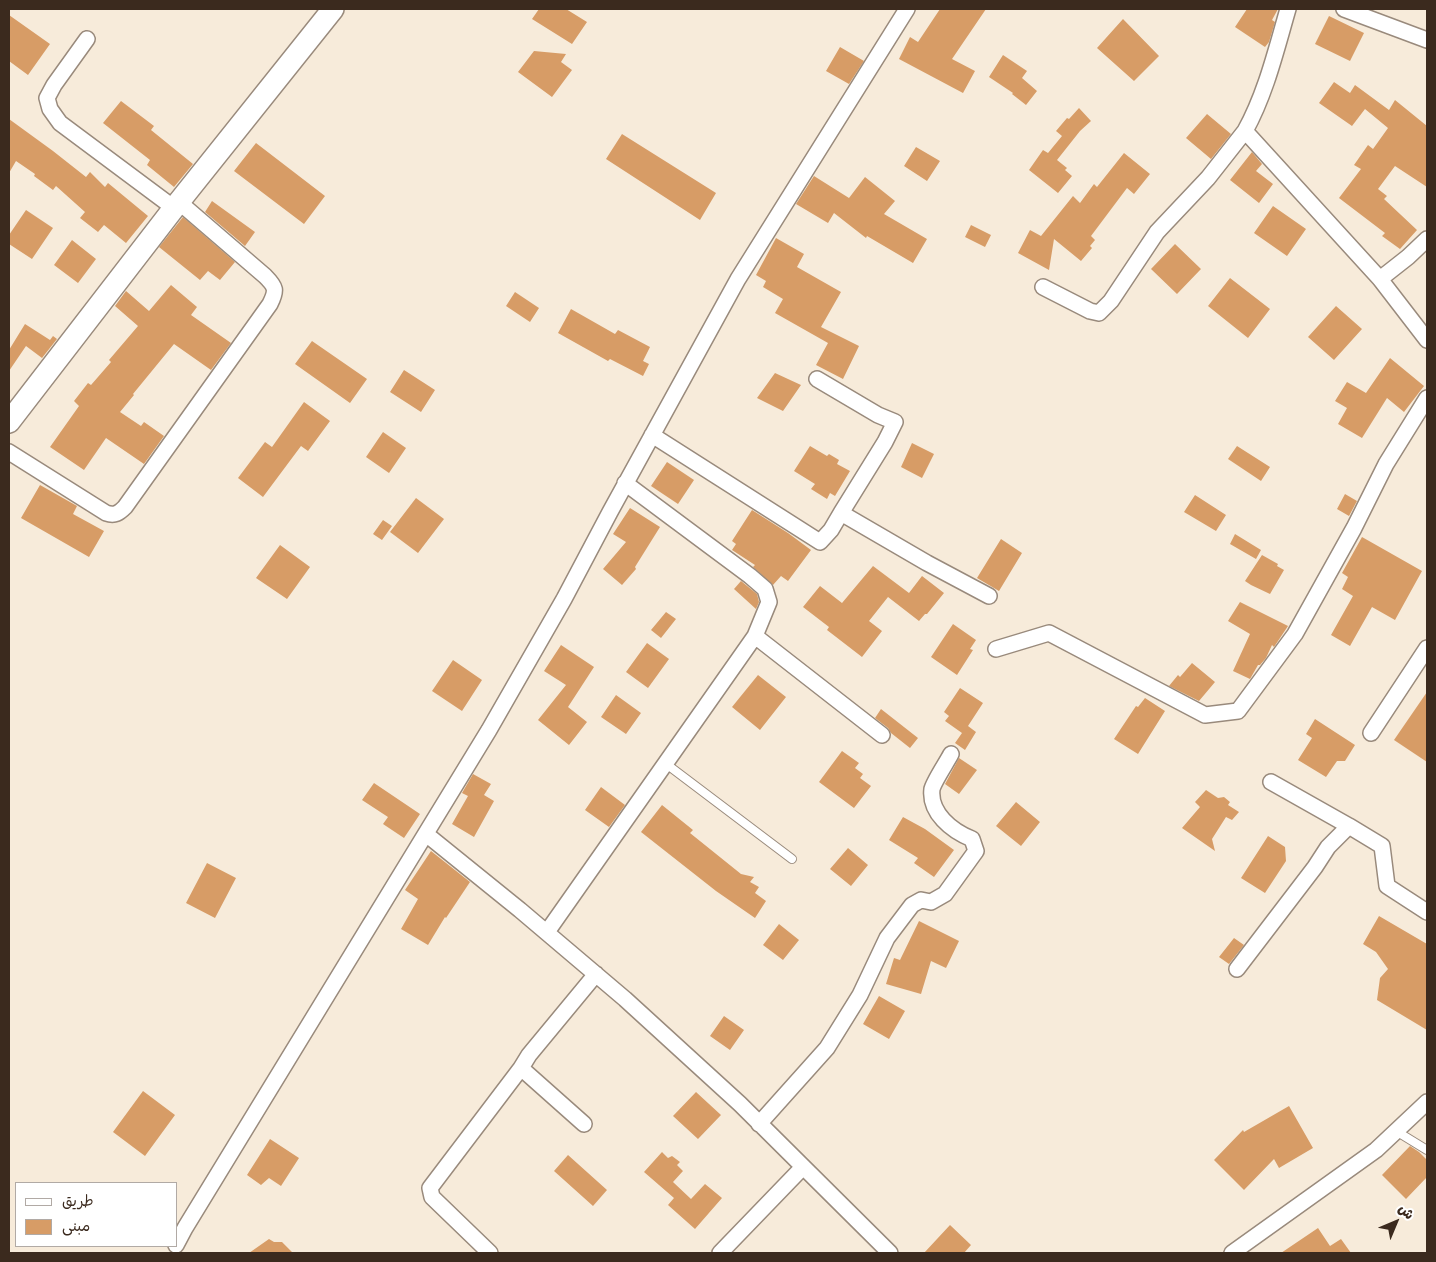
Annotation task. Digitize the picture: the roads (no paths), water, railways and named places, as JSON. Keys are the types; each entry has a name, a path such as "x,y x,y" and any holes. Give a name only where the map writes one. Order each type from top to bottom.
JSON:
{"street":[{"path":"9,422 176,205 333,9"},
{"path":"178,1242 490,730 564,599 738,279 907,9"},
{"path":"1043,287 1090,311 1099,313 1104,309 1157,232 1208,178 1245,131 1252,119 1266,83 1288,9"},
{"path":"1344,9 1427,40"},
{"path":"9,452 100,510 112,515 119,513 275,295 274,286 265,276 176,205 60,123 50,109 47,98 54,85 87,39"},
{"path":"1245,131 1380,280 1427,340"},
{"path":"1380,280 1408,258 1427,239"},
{"path":"652,435 820,542 831,530 885,442 895,422 878,415 817,379"},
{"path":"996,649 1049,633 1205,715 1238,711 1295,634 1354,528 1386,464 1427,398"},
{"path":"547,932 755,636 769,602 765,589 750,576 625,484"},
{"path":"841,513 927,563 989,596"},
{"path":"755,636 882,735"},
{"path":"1371,733 1427,648"},
{"path":"760,1124 827,1048 860,995 887,938 912,905 921,900 931,902 946,894 976,850 972,839 955,831 941,818 933,802 932,788 951,754"},
{"path":"1272,782 1382,846 1387,886 1427,912"},
{"path":"1237,969 1315,867 1328,847 1349,826"},
{"path":"426,834 625,998 760,1124 890,1253"},
{"path":"490,1253 432,1197 430,1188 521,1068 528,1056 596,974"},
{"path":"521,1068 584,1124"},
{"path":"1232,1253 1376,1150 1427,1102"},
{"path":"720,1253 803,1167"}],"lane":[{"path":"665,763 792,859"},
{"path":"1396,1132 1427,1150"}]}
